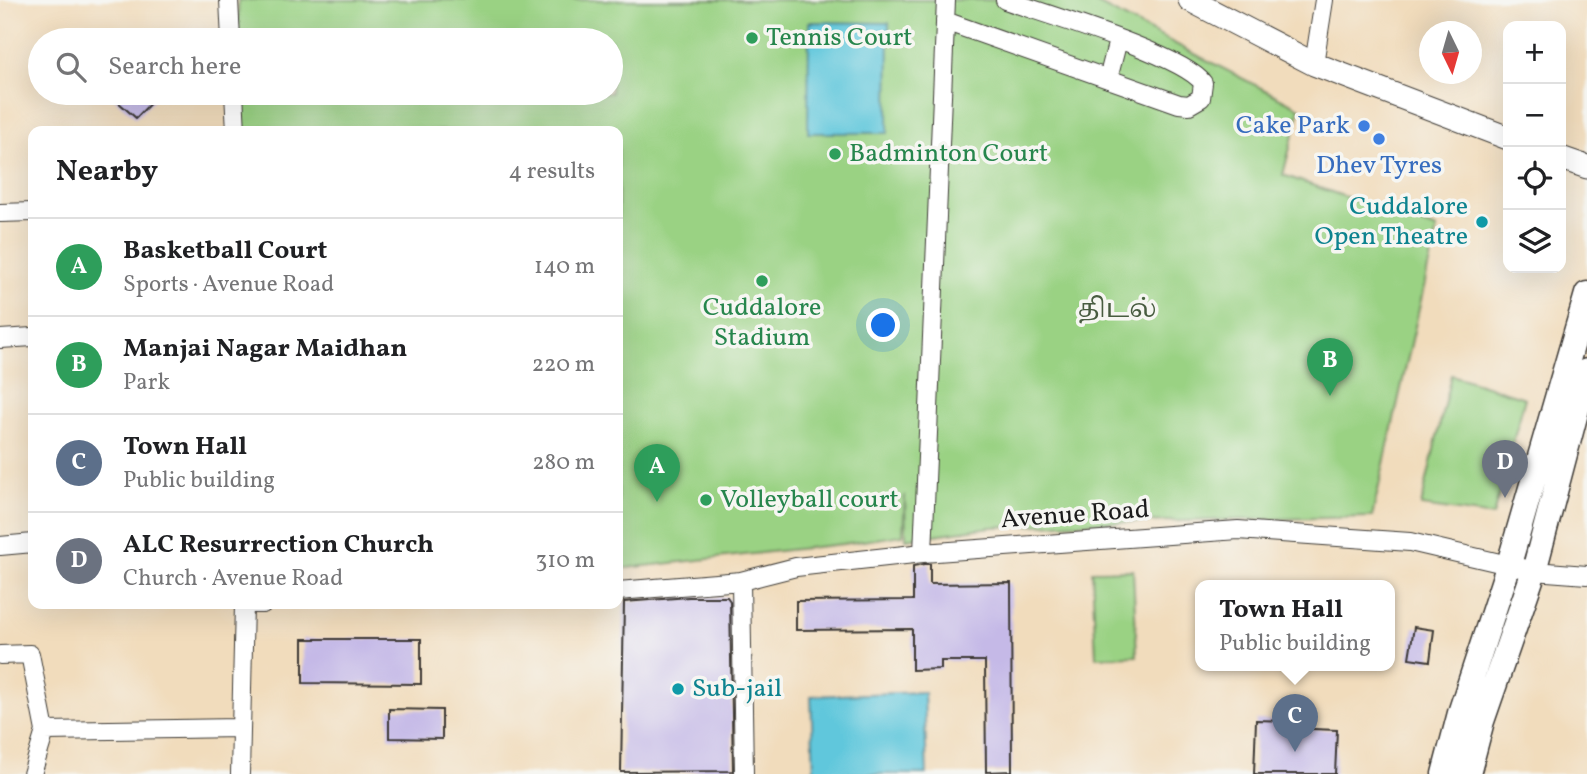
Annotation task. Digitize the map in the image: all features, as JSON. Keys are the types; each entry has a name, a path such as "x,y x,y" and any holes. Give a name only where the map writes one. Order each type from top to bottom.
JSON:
{"highway":[{"path":"1444,774 1460,713 1509,564 1587,294"},
{"path":"1468,774 1482,721 1534,570 1587,371"}],"main road":[{"path":"1190,0 1314,64 1503,136"},
{"path":"1566,160 1587,167"},
{"path":"1481,774 1482,721"}],"street":[{"path":"229,0 230,28"},
{"path":"923,553 946,0"},
{"path":"945,21 1179,104 1195,103 1201,98 1203,83 1190,70 1155,53 1005,0"},
{"path":"1314,64 1324,0"},
{"path":"1108,79 1118,40"},
{"path":"235,105 236,126"},
{"path":"0,213 28,212"},
{"path":"0,340 28,337"},
{"name":"Avenue Road","path":"623,591 741,581 796,568 923,553 1238,530 1410,542 1534,570 1587,575"},
{"path":"0,545 28,543"},
{"path":"741,581 744,774"},
{"path":"240,774 244,609"},
{"path":"0,655 30,654 45,731 32,774"},
{"path":"45,731 240,727"}],"green space":[{"name":"திடல்","path":"238,0 1090,0 1300,108 1283,175 1437,229 1372,517 991,527 906,539 905,495 903,535 623,568 623,126 240,126 240,105 623,105 623,28 239,28"},
{"path":"1451,375 1525,398 1493,516 1421,506"},
{"path":"1133,570 1137,656 1096,657 1092,571"}],"water":[{"path":"809,22 889,23 888,133 808,133"},
{"path":"924,692 927,774 814,774 811,696"}],"building":[{"path":"121,105 148,105 136,118"},
{"path":"930,564 930,584 1011,583 1012,771 986,772 985,661 941,661 941,669 912,670 912,629 796,630 796,601 913,600 913,566"},
{"name":"Sub-jail","path":"727,597 730,601 733,771 621,772 624,602"},
{"path":"1414,627 1434,630 1430,661 1409,658"},
{"path":"303,639 421,639 421,684 303,683"},
{"path":"389,709 442,710 442,739 389,738"},
{"path":"1256,720 1287,721 1287,728 1337,730 1335,774 1254,774"}],"place":[{"name":"Tennis Court","path":"752,38"},
{"name":"Cake Park","path":"1364,126"},
{"name":"Dhev Tyres","path":"1379,139"},
{"name":"Badminton Court","path":"835,154"},
{"name":"Cuddalore Open Theatre","path":"1482,222"},
{"name":"Cuddalore Stadium","path":"762,281"},
{"name":"Manjai Nagar Maidhan","path":"1330,396"},
{"name":"ALC Resurrection Church","path":"1505,498"},
{"name":"Volleyball court","path":"706,500"},
{"name":"Basketball Court","path":"657,502"},
{"name":"Sub-jail","path":"678,689"},
{"name":"Town Hall","path":"1295,752"}]}
